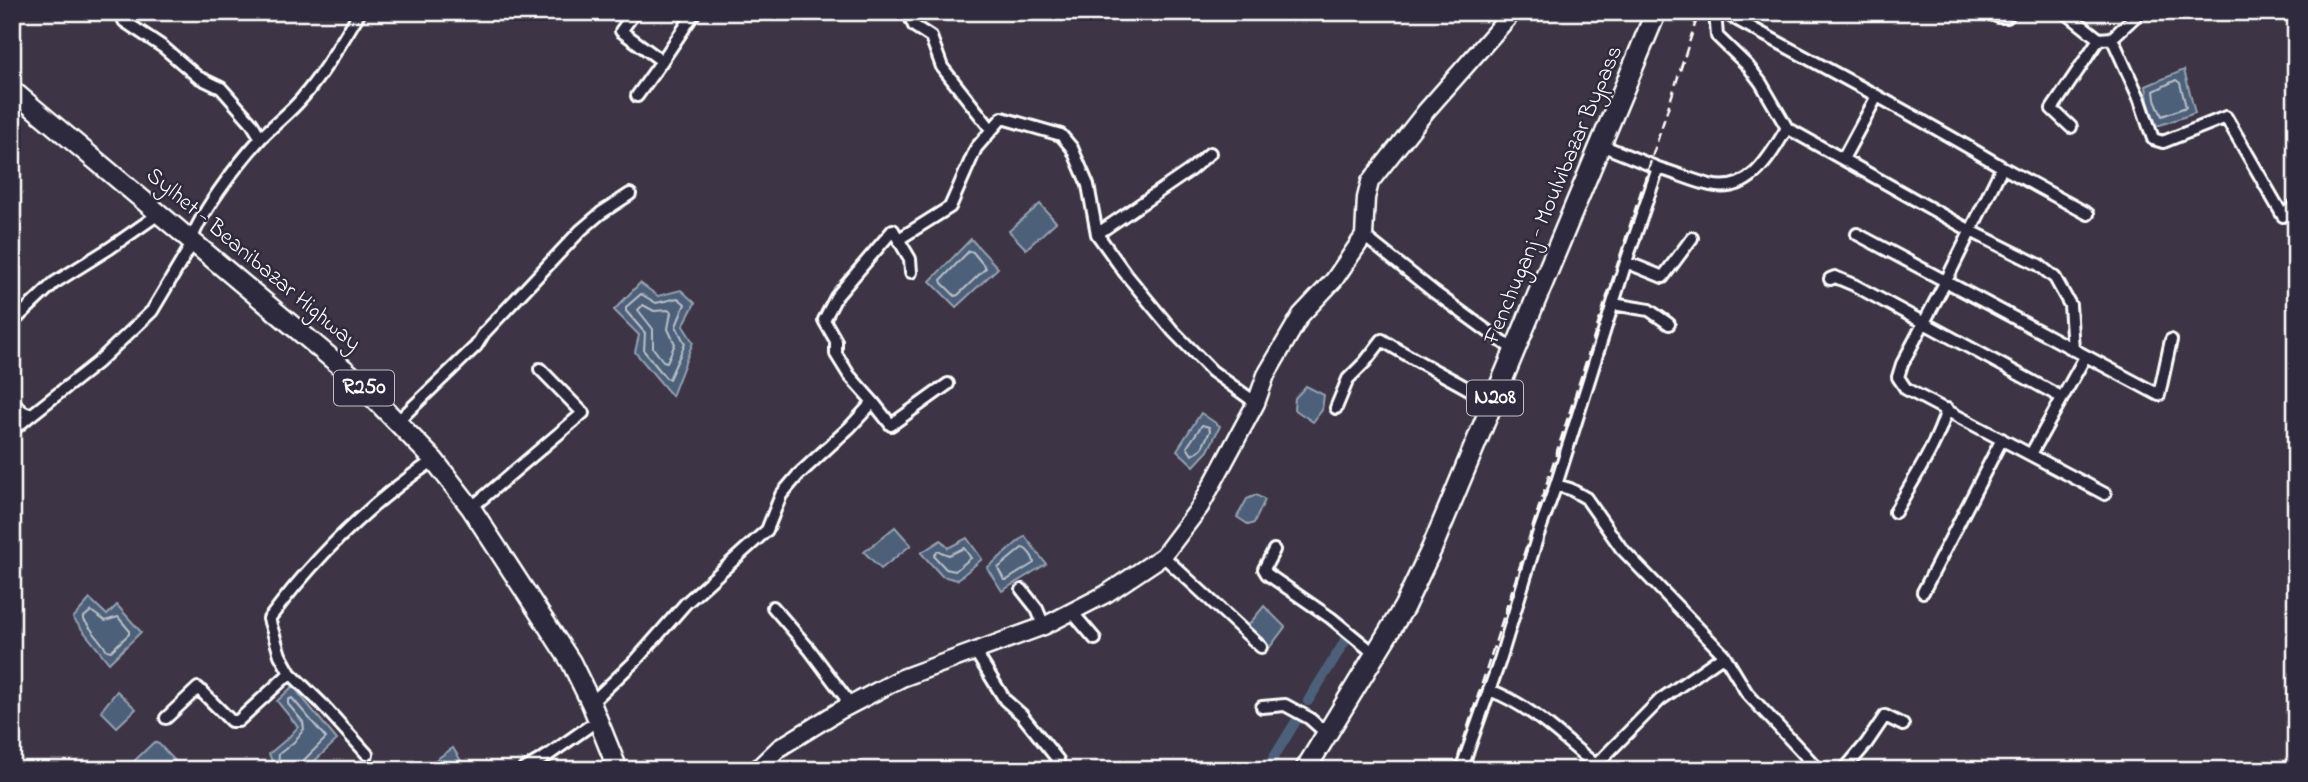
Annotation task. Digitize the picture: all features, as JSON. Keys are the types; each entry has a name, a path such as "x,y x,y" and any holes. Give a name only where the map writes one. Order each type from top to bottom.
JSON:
{"highway":[{"name":"Fenchuganj - Moulvibazar Bypass","path":"1305,770 1404,607 1432,548 1656,12"}],"main road":[{"name":"Sylhet - Beanibazar Highway","path":"12,90 342,378 430,462 571,684 606,770"},
{"name":"Sylhet - Beanibazar Highway","path":"12,100 153,218 190,244 350,373 398,421 471,508 571,662 618,770"}],"street":[{"path":"12,431 97,363 152,311 202,218 261,138 303,97 360,12"},
{"path":"635,12 621,31 662,61"},
{"path":"637,96 695,12"},
{"path":"908,12 914,26 931,37 942,67 991,129"},
{"path":"756,770 779,748 902,678 1045,626 1106,594 1163,556 1200,506 1256,403 1266,375 1301,315 1334,281 1363,236 1370,182 1426,111 1513,12"},
{"path":"1716,12 1717,36 1748,66 1761,83 1787,128 1971,231 2039,265 2055,278 2070,305 2073,351"},
{"path":"1723,12 1927,122 2088,214"},
{"path":"1987,12 1999,17 2007,17 2010,12"},
{"path":"2066,12 2099,39 2112,38 2140,12"},
{"path":"124,20 163,47 198,77 221,88 251,122 261,138"},
{"path":"2112,38 2140,100 2153,139 2163,142 2226,117 2283,216 2296,204"},
{"path":"2071,127 2052,109 2099,39"},
{"path":"1843,159 1877,96"},
{"path":"899,239 950,207 976,148 1002,118 1061,135 1072,148 1088,185 1097,234 1125,273 1173,331 1212,371 1256,403"},
{"path":"1601,145 1712,186 1730,186 1747,180 1764,166 1787,128"},
{"path":"1097,234 1189,171 1210,153"},
{"path":"2002,167 1902,364 1898,377 1906,389 2105,494"},
{"path":"1461,770 1658,168"},
{"path":"398,421 476,346 484,333 581,230 630,194"},
{"path":"12,323 54,283 153,218"},
{"path":"911,272 910,259 893,230 836,297 824,320 836,341 836,354 849,375 891,425 948,384"},
{"path":"1857,234 2158,395 2171,340"},
{"path":"1363,236 1515,351"},
{"path":"1626,262 1663,277 1692,238"},
{"path":"1830,279 1835,277 1854,285 2062,397"},
{"path":"1613,304 1649,310 1669,324"},
{"path":"1336,408 1348,379 1382,340 1417,363 1458,382 1493,403"},
{"path":"2031,454 2085,357"},
{"path":"471,508 583,413 540,369"},
{"path":"12,401 22,411 31,415"},
{"path":"591,703 637,659 686,603 767,530 781,495 873,402"},
{"path":"1895,512 1922,465 1947,409"},
{"path":"1923,592 2003,439"},
{"path":"367,754 290,673 280,655 269,619 298,580 326,552 389,492 430,462"},
{"path":"1556,485 1586,498 1621,548 1724,655 1747,693 1819,770"},
{"path":"1275,550 1264,569 1267,574 1331,618 1375,654"},
{"path":"1163,556 1261,647"},
{"path":"1022,590 1037,609 1045,626"},
{"path":"773,607 810,650 851,705"},
{"path":"1072,612 1095,639"},
{"path":"975,651 1005,700 1022,715 1058,760 1050,770"},
{"path":"1489,690 1504,695 1525,709 1599,767 1660,700 1724,655"},
{"path":"166,718 198,688 231,721 238,721 290,673"},
{"path":"1262,707 1285,705 1309,718 1327,734"},
{"path":"1844,770 1885,716 1903,725"},
{"path":"523,770 588,727"}],"water":[{"path":"2184,70 2195,113 2157,126 2146,86"},
{"path":"1040,204 1056,222 1026,249 1009,231"},
{"path":"971,239 998,268 956,307 930,281"},
{"path":"640,283 658,296 681,290 695,303 683,326 693,342 672,396 635,352 639,335 614,310"},
{"path":"1306,386 1324,395 1322,410 1313,422 1294,409 1295,398"},
{"path":"1201,413 1220,426 1208,451 1194,466 1177,450"},
{"path":"1256,495 1265,500 1254,523 1249,525 1237,517 1247,499"},
{"path":"895,527 911,545 881,569 864,552"},
{"path":"1025,536 1046,564 1002,591 987,568"},
{"path":"967,538 982,559 957,580 942,576 921,553 941,540 948,548"},
{"path":"90,599 107,615 117,605 141,632 109,663 73,618"},
{"path":"1264,606 1285,627 1270,647 1247,627"},
{"path":"293,686 337,740 305,770 263,770 272,761 269,754 298,727 277,701"},
{"path":"117,691 136,709 117,727 101,711"},
{"path":"154,742 184,770 131,770 128,767"},
{"path":"453,748 467,770 421,770"}],"waterway":[{"path":"1308,701 1347,638"},
{"path":"1266,770 1298,718"}],"railway":[{"path":"1454,770 1699,12"}]}
